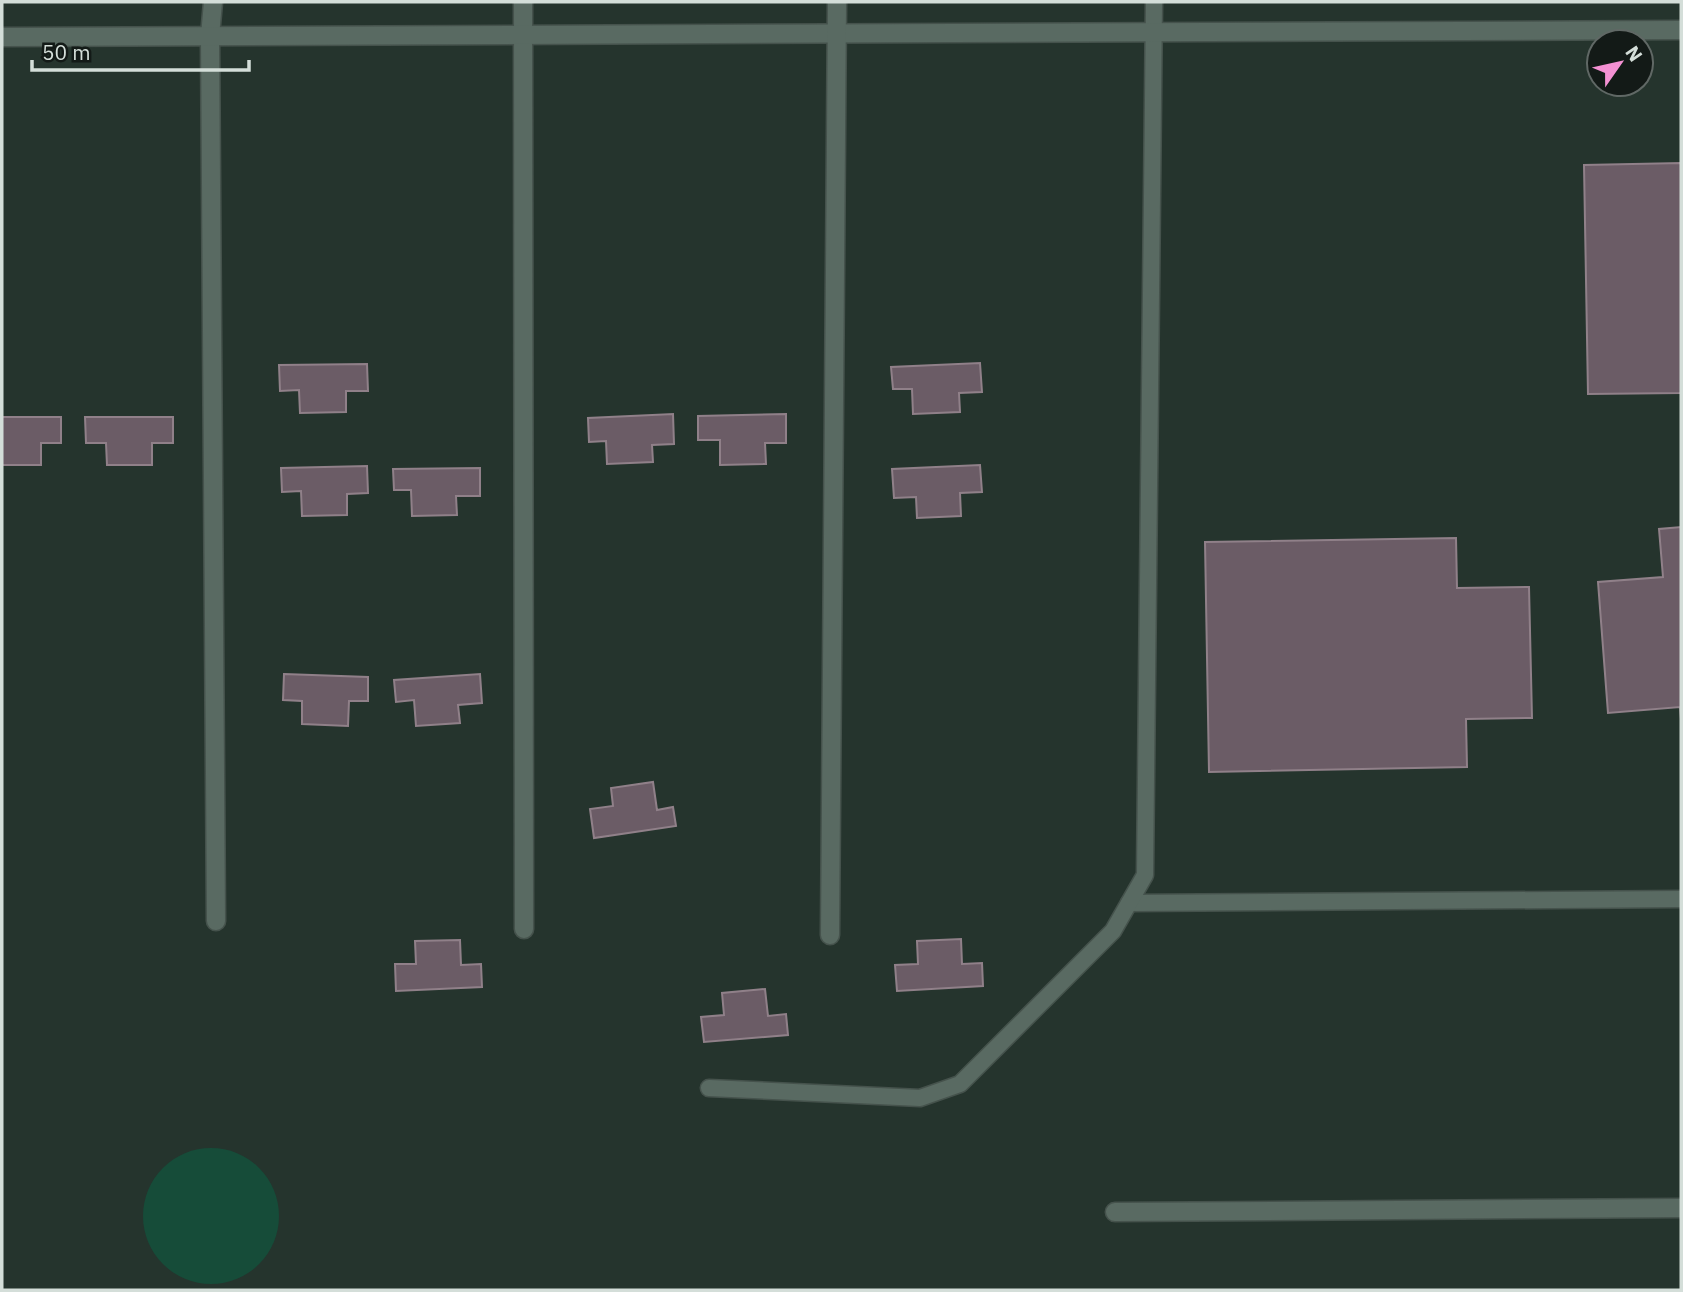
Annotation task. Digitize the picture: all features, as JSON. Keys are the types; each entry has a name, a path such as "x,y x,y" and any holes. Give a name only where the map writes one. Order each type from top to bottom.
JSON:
{"street":[{"path":"213,2 210,36 216,921"},
{"path":"523,2 524,929"},
{"path":"830,935 837,2"},
{"path":"2,37 1681,30"},
{"path":"1115,1212 1681,1208"}],"lane":[{"path":"709,1088 920,1098 960,1084 1113,931 1145,874 1154,2"},
{"path":"1129,904 1681,899"}],"green space":[{"path":"211,1148 237,1154 259,1168 273,1190 279,1216 273,1242 259,1264 237,1278 211,1284 185,1278 163,1264 149,1242 143,1216 149,1190 163,1168 185,1154"}],"building":[{"path":"1681,163 1681,393 1588,394 1584,165"},
{"path":"980,363 982,392 959,393 960,412 913,414 912,389 893,389 891,367"},
{"path":"367,364 368,391 346,391 346,412 300,413 299,390 280,391 279,365"},
{"path":"673,414 674,444 652,445 653,462 607,464 606,441 589,442 588,418"},
{"path":"786,414 786,443 765,443 766,464 720,465 720,440 698,440 698,416"},
{"path":"2,417 61,417 61,443 41,443 41,465 2,465"},
{"path":"85,417 173,417 173,443 152,443 152,465 107,465 106,443 86,443"},
{"path":"980,465 982,492 960,493 961,516 917,518 916,497 894,498 892,469"},
{"path":"367,466 368,493 347,494 347,515 302,516 301,491 282,492 281,468"},
{"path":"480,468 480,496 456,496 457,515 412,516 411,490 394,490 393,469"},
{"path":"1681,527 1681,719 1680,707 1608,713 1598,582 1663,577 1659,529"},
{"path":"1456,538 1457,588 1529,587 1532,718 1466,719 1467,767 1209,772 1205,542"},
{"path":"284,674 368,677 368,701 349,701 348,726 302,724 302,701 283,700"},
{"path":"480,674 482,703 458,705 460,723 416,726 414,700 396,702 394,680"},
{"path":"653,782 657,810 673,807 676,826 594,838 590,809 613,806 611,788"},
{"path":"961,939 962,964 982,963 983,986 897,991 895,965 918,964 917,941"},
{"path":"460,940 461,965 481,964 482,987 396,991 395,964 416,964 415,941"},
{"path":"765,989 768,1016 786,1014 788,1035 704,1042 701,1017 724,1015 722,993"}]}
